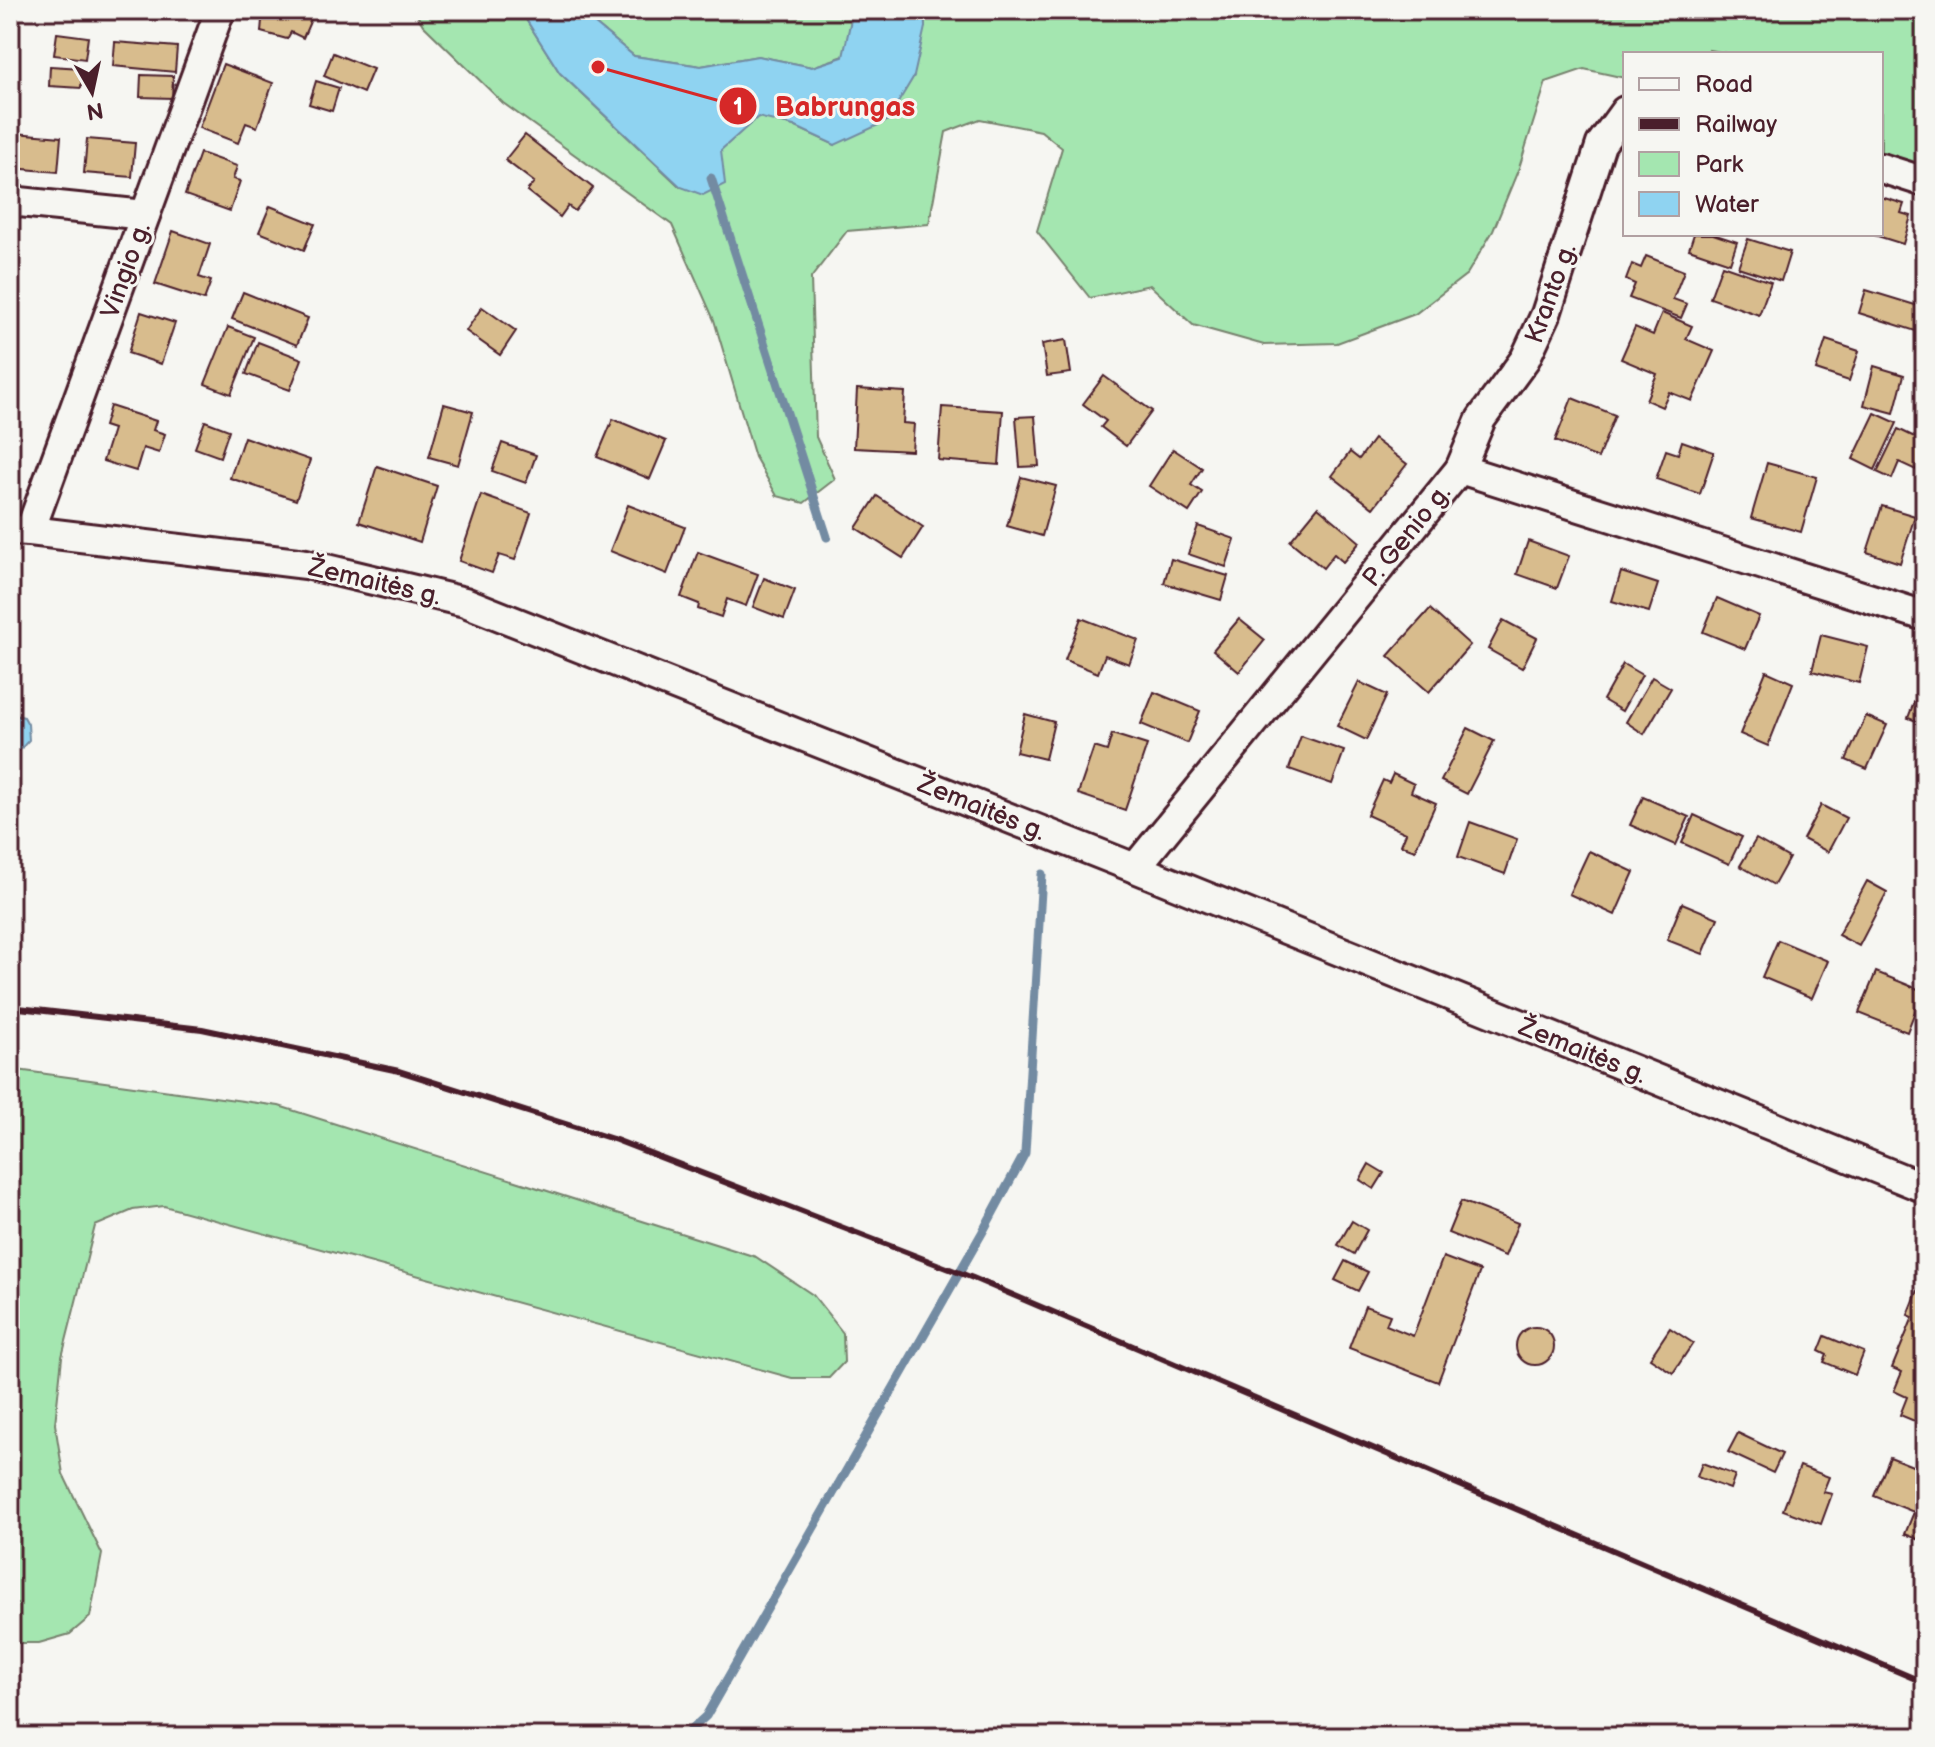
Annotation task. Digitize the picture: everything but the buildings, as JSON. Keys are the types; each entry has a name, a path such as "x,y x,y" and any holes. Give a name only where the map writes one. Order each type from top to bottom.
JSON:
{"street":[{"name":"Vingio g.","path":"20,531 145,215 220,10"},
{"name":"Kranto g.","path":"1460,469 1481,419 1525,359 1541,326 1601,144 1623,114"},
{"path":"1883,169 1925,182"},
{"path":"10,201 145,215"},
{"name":"P. Genio g.","path":"1135,868 1460,469 1925,616"},
{"name":"Žemaitės g.","path":"20,531 306,564 465,602 1135,868 1925,1188"}],"green space":[{"path":"414,10 520,10 560,73 680,187 758,116 794,126 835,145 925,27 924,10 1925,10 1925,168 1883,155 1883,52 1623,52 1623,78 1584,69 1546,82 1519,168 1493,231 1467,274 1415,314 1337,343 1264,345 1193,325 1150,285 1090,298 1037,231 1062,148 1041,131 980,119 946,132 929,224 847,231 811,278 816,437 835,479 804,503 777,496 755,457 714,320 672,225 503,103 423,25"},
{"path":"586,10 853,10 844,56 812,67 758,56 701,66 634,56 594,23"},
{"path":"10,1069 279,1106 756,1257 813,1295 843,1333 844,1362 829,1378 792,1378 164,1206 133,1210 95,1226 62,1357 55,1424 63,1474 102,1554 90,1617 70,1634 39,1643 10,1643"}],"water":[{"path":"520,10 586,10 594,23 634,56 701,66 758,56 812,67 843,57 853,10 924,10 925,27 914,76 887,121 835,145 794,126 758,117 721,150 725,184 703,195 681,187 560,73"},
{"path":"10,714 24,717 28,724 29,740 19,751 10,754"}],"waterway":[{"path":"711,178 827,537"},
{"path":"683,1737 706,1716 1025,1153 1042,874"}],"railway":[{"path":"10,1007 202,1029 399,1071 616,1140 973,1278 1925,1683"}],"place":[{"name":"Babrungas","path":"598,67"}]}
